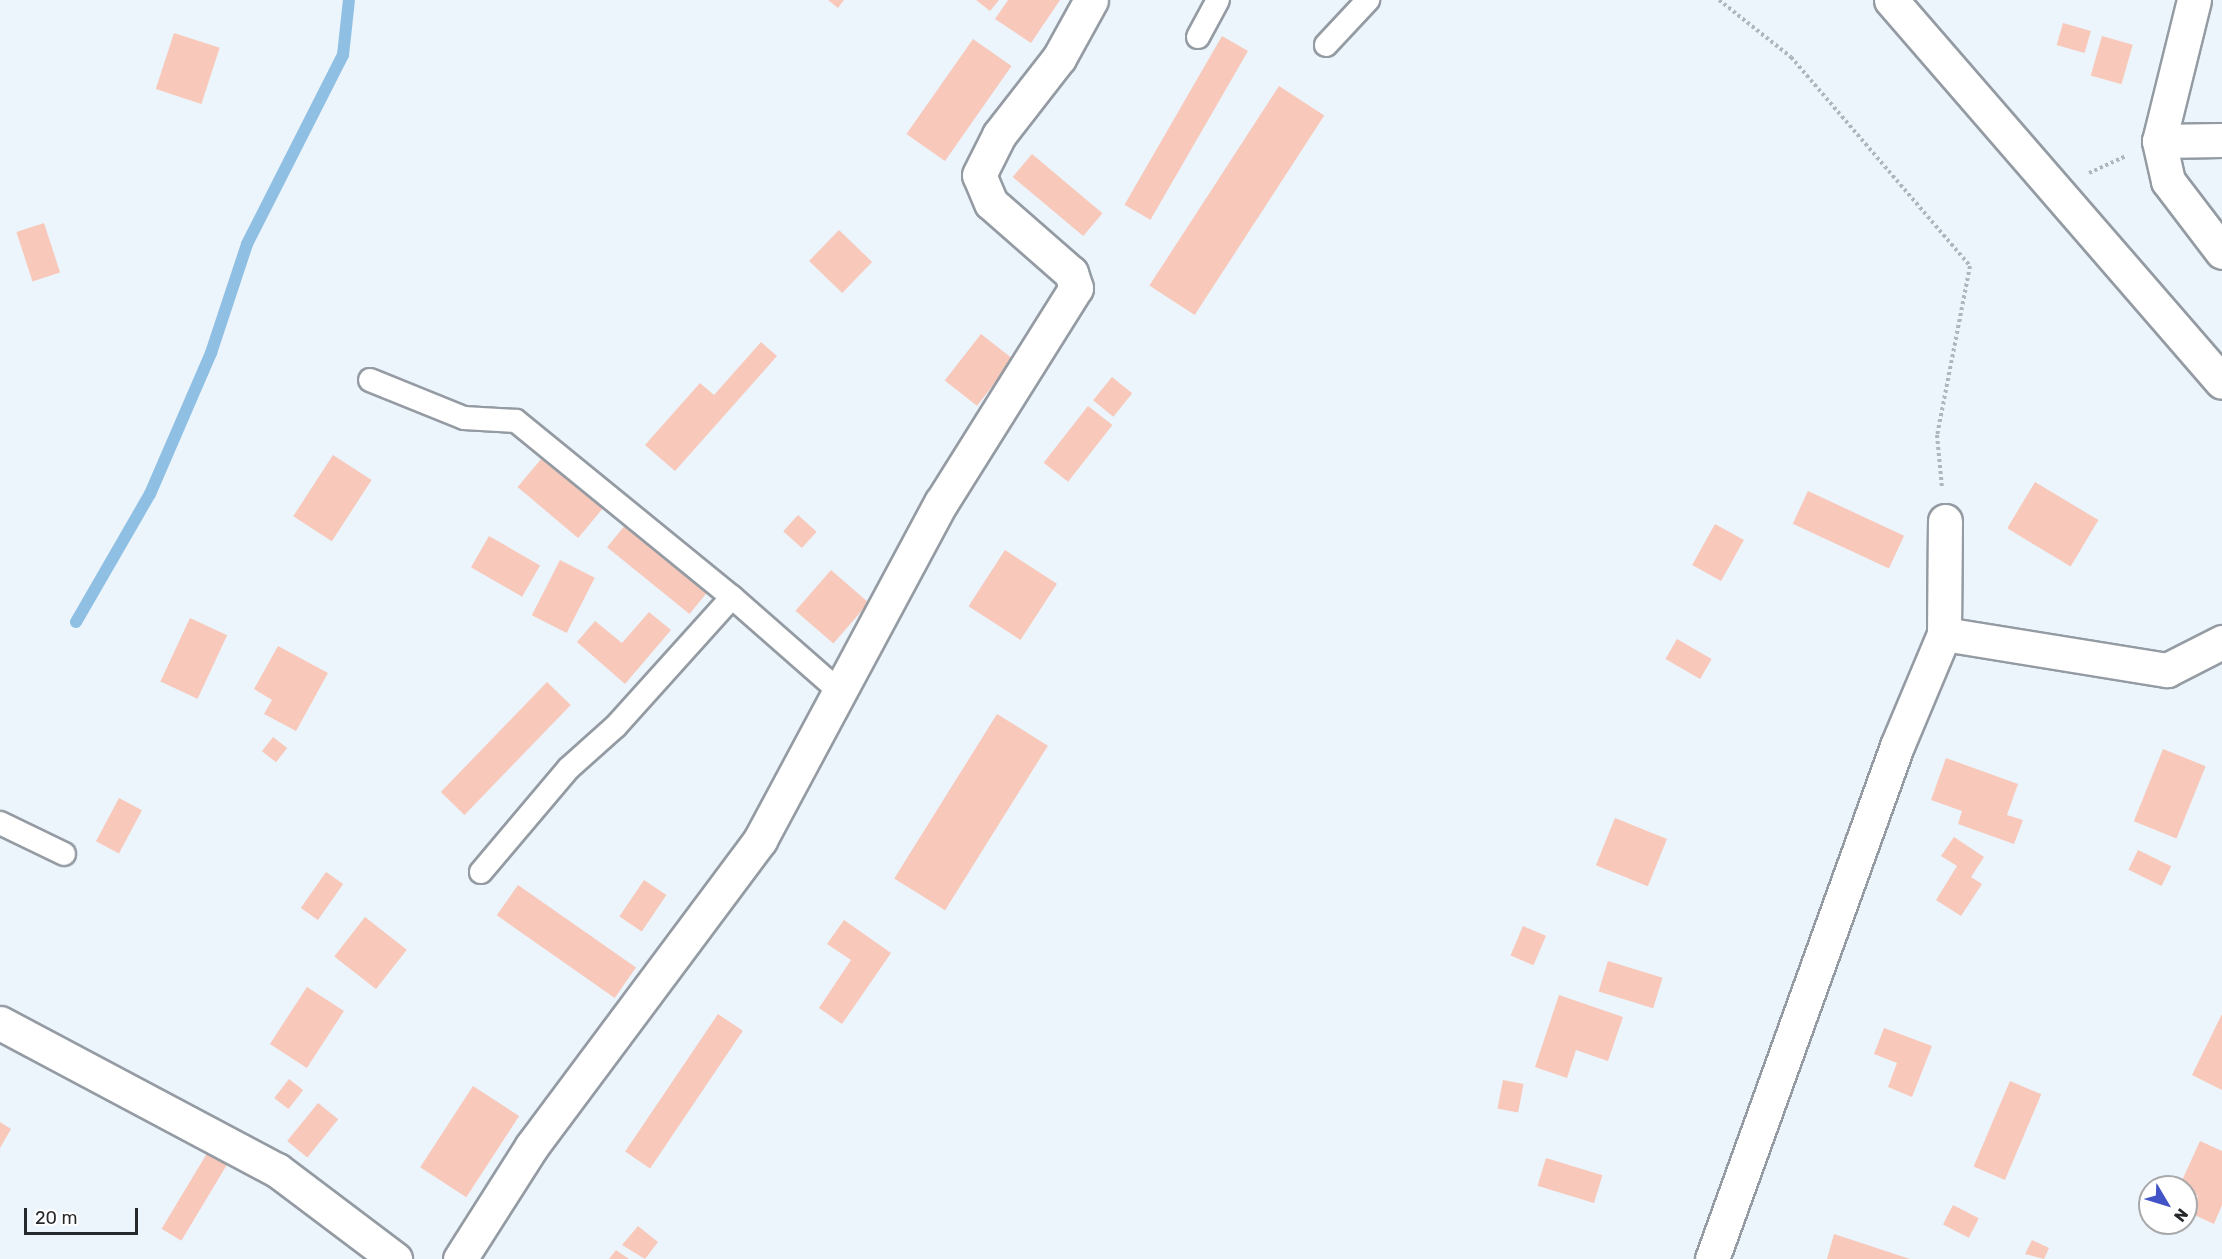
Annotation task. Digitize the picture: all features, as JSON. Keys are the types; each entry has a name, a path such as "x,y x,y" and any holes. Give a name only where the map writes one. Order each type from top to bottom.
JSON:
{"street":[{"path":"460,1259 532,1146 760,840 837,690 941,503 1076,288 1071,273 991,203 979,175 999,135 1059,58 1091,0"},
{"path":"1891,0 2222,382"},
{"path":"2193,0 2159,141 2168,181 2222,252"},
{"path":"2159,141 2222,140"},
{"path":"1712,1259 1897,746 1944,634 1945,521"},
{"path":"1944,634 2167,670 2222,642"},
{"path":"0,1023 277,1170 395,1259"}],"lane":[{"path":"1198,37 1218,0"},
{"path":"1326,45 1368,0"},
{"path":"370,380 464,418 516,421 732,597 837,690"},
{"path":"481,872 569,768 616,726 732,597"},
{"path":"0,823 64,854"}],"path":[{"path":"1719,0 1791,57 1970,266 1937,435 1945,521"},
{"path":"2054,189 2159,141"}],"building":[{"path":"828,0 844,0 838,8"},
{"path":"976,0 999,0 990,11"},
{"path":"1008,0 1060,0 1031,43 995,19"},
{"path":"2063,23 2091,31 2085,53 2057,45"},
{"path":"174,33 220,48 201,104 156,89"},
{"path":"1222,36 1248,51 1150,220 1124,205"},
{"path":"2102,36 2133,45 2121,84 2091,75"},
{"path":"973,39 1012,66 945,161 906,134"},
{"path":"1279,86 1324,115 1195,315 1149,286"},
{"path":"1032,154 1102,213 1083,236 1013,177"},
{"path":"44,223 60,272 32,281 16,232"},
{"path":"839,230 872,262 842,293 809,261"},
{"path":"981,334 1013,359 977,406 945,380"},
{"path":"761,342 777,356 675,471 645,445 700,383 714,395"},
{"path":"1112,377 1132,393 1113,417 1093,400"},
{"path":"1088,406 1112,425 1068,482 1044,463"},
{"path":"333,455 372,480 332,541 293,516"},
{"path":"542,458 603,509 578,538 518,487"},
{"path":"2035,482 2098,520 2071,566 2007,528"},
{"path":"1808,491 1904,536 1889,568 1793,524"},
{"path":"798,515 817,532 802,548 783,531"},
{"path":"626,524 708,591 689,614 607,547"},
{"path":"1715,524 1744,540 1721,581 1692,565"},
{"path":"489,536 540,566 522,597 471,567"},
{"path":"1005,550 1057,584 1021,640 969,606"},
{"path":"560,560 595,578 567,633 532,615"},
{"path":"831,570 869,603 833,644 796,611"},
{"path":"649,612 671,630 625,684 577,642 595,621 622,643"},
{"path":"190,618 227,635 198,699 160,681"},
{"path":"1677,639 1712,659 1700,679 1666,659"},
{"path":"278,646 328,673 296,731 264,714 272,700 254,689"},
{"path":"547,682 571,705 464,815 441,792"},
{"path":"997,714 1048,746 945,910 894,879"},
{"path":"273,737 287,748 276,762 262,751"},
{"path":"2163,749 2206,766 2176,839 2134,821"},
{"path":"1946,758 2018,784 2007,815 2023,820 2014,844 1958,824 1962,811 1931,800"},
{"path":"119,798 142,810 119,853 96,841"},
{"path":"1615,818 1667,839 1648,886 1596,865"},
{"path":"1954,837 1984,857 1971,877 1982,884 1961,916 1936,900 1957,866 1941,856"},
{"path":"2138,850 2171,866 2162,886 2128,870"},
{"path":"326,872 343,884 318,920 301,908"},
{"path":"644,880 666,895 642,932 619,916"},
{"path":"518,885 636,968 615,998 497,915"},
{"path":"365,917 407,950 376,989 334,956"},
{"path":"844,920 891,953 842,1024 819,1008 851,960 827,944"},
{"path":"1523,926 1546,936 1534,965 1510,955"},
{"path":"1608,961 1663,978 1653,1008 1599,992"},
{"path":"307,987 344,1011 307,1068 270,1044"},
{"path":"1559,995 1623,1017 1608,1061 1576,1050 1567,1078 1535,1067"},
{"path":"718,1014 743,1031 650,1168 625,1152"},
{"path":"2222,1014 2222,1090 2192,1075"},
{"path":"1884,1028 1932,1046 1912,1097 1888,1087 1897,1063 1874,1054"},
{"path":"289,1079 303,1090 288,1109 274,1098"},
{"path":"1503,1080 1524,1084 1518,1112 1497,1108"},
{"path":"2010,1081 2041,1094 2005,1180 1974,1167"},
{"path":"473,1086 519,1116 466,1197 420,1167"},
{"path":"318,1103 338,1119 307,1157 287,1141"},
{"path":"0,1122 11,1129 0,1148"},
{"path":"2200,1141 2222,1151 2222,1205 2214,1224 2198,1217 2198,1175 2184,1175"},
{"path":"209,1150 229,1162 181,1241 162,1229"},
{"path":"1546,1158 1602,1175 1594,1203 1538,1186"},
{"path":"1953,1205 1979,1218 1969,1238 1943,1225"},
{"path":"638,1226 658,1242 645,1259 622,1245"},
{"path":"1834,1234 1910,1259 1827,1259"},
{"path":"2032,1240 2049,1248 2044,1259 2025,1254"},
{"path":"616,1250 629,1259 609,1259"}],"waterway":[{"path":"76,622 150,494 211,353 247,244 343,55 349,0"}]}
